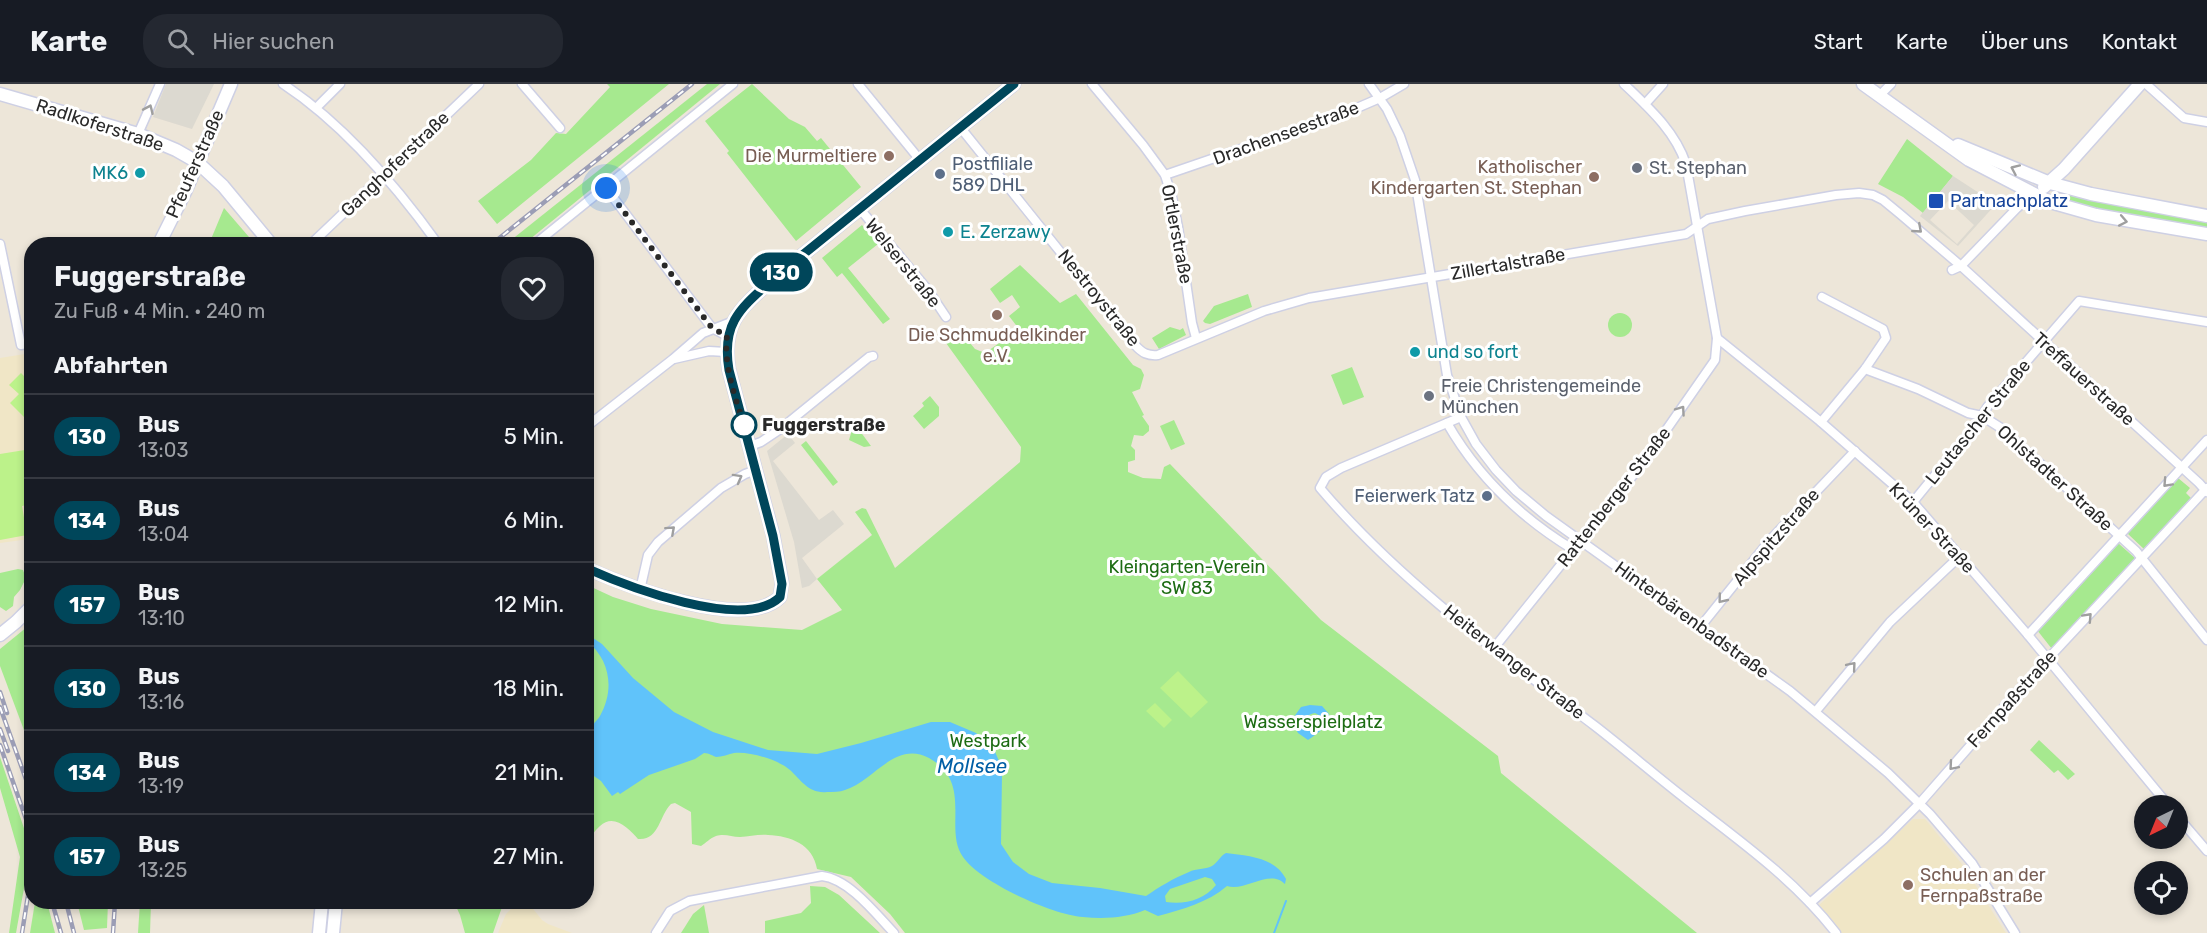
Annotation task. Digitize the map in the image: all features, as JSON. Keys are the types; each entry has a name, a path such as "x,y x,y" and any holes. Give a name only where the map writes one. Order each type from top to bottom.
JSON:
{"street":[{"path":"138,134 160,84"},
{"name":"Pfeuferstraße","path":"162,237 185,192 231,84"},
{"path":"283,84 317,107 348,137 432,237"},
{"path":"317,107 340,84"},
{"name":"Ganghoferstraße","path":"318,237 479,84"},
{"path":"522,84 560,128"},
{"path":"544,237 733,84"},
{"path":"858,84 920,160"},
{"path":"594,571 640,590 678,601 729,609 766,607 780,597 782,584 726,352 727,336 734,321 748,302 774,278 1014,84"},
{"name":"Ortlerstraße","path":"1092,84 1143,145 1165,176 1178,227 1196,338"},
{"name":"Hinterbärenbadstraße","path":"1369,84 1380,98 1397,129 1409,159 1415,180 1447,375 1461,417 1476,444 1516,490 1546,516 1816,711 1888,773 1920,803 1972,863 2015,933"},
{"name":"Drachenseestraße","path":"1165,176 1343,114 1380,98 1404,84"},
{"path":"1624,84 1665,125 1680,147 1686,164 1717,338"},
{"path":"1645,104 1663,84"},
{"path":"1863,84 1969,160 2050,202 2088,213 2207,234"},
{"path":"1879,96 1891,84"},
{"path":"1952,270 1961,266 2017,208 2050,183 2140,84"},
{"path":"2146,84 2184,118 2207,122"},
{"name":"Radlkoferstraße","path":"0,94 138,134 197,162 225,189 265,237"},
{"name":"Nestroystraße","path":"960,128 1136,345 1147,355"},
{"path":"1940,138 2050,183 2091,194 2207,216"},
{"path":"606,188 712,328 727,336"},
{"name":"Zillertalstraße","path":"1147,355 1158,355 1288,303 1362,288 1686,234 1708,219 1767,206 1836,195 1859,193 1873,195 1894,208 1961,266"},
{"name":"Welserstraße","path":"860,209 928,290 946,317"},
{"path":"0,244 21,345 24,344"},
{"name":"Treffauerstraße","path":"1961,266 2206,490"},
{"path":"1821,422 1865,369 1886,338 1883,330 1822,297"},
{"name":"Leutascher Straße","path":"1912,502 1988,406 2079,301 2207,322"},
{"path":"594,422 690,343 712,328 734,321"},
{"name":"Krüner Straße","path":"1717,338 1821,422 1912,502 2028,635 2160,795"},
{"name":"Rattenberger Straße","path":"1494,648 1646,459 1715,360 1717,338"},
{"path":"673,359 709,351 726,352"},
{"path":"750,446 761,442 779,430 873,356"},
{"name":"Ohlstadter Straße","path":"1865,369 1918,389 1968,413 1982,416 2001,428 2142,558 2207,640"},
{"name":"Heiterwanger Straße","path":"1461,417 1341,468 1326,477 1320,488 1342,514 1393,565 1494,648 1764,860 1810,903 1836,933"},
{"path":"1447,423 1478,469 1509,503 1574,550"},
{"name":"Fernpaßstraße","path":"2028,635 2207,440"},
{"name":"Alpspitzstraße","path":"1701,626 1770,540 1854,451"},
{"path":"640,590 648,555 658,542 721,488 756,470"},
{"name":"Fernpaßstraße","path":"1810,903 1884,839 1920,803 2048,659 2206,490"},
{"path":"1816,711 1890,622 1960,556"},
{"path":"0,635 24,614"},
{"path":"2188,829 2207,851"},
{"path":"656,933 670,911 689,901 822,876 838,880 846,885 894,933"},
{"path":"319,933 321,909"},
{"path":"333,933 335,909"}],"shaded area":[{"path":"166,84 214,84 192,129 153,117"},
{"path":"1953,176 1996,204 1958,246 1920,216","holes":["1948,201 1974,225 1957,244 1930,220"]},
{"path":"24,354 24,540 0,543 0,358"},
{"path":"788,434 795,443 773,461 819,520 833,510 844,524 802,558 817,579 809,586 802,588 794,542 767,451"},
{"name":"Schulen an der Fernpaßstraße","path":"1913,819 1925,819 1962,864 2006,933 1841,933 1818,906"},
{"path":"511,909 533,909 548,924 572,933 498,933 506,914"}],"green space":[{"path":"607,84 669,84 497,224 478,201 531,160 556,133 566,134 610,87"},
{"path":"707,84 720,84 533,237 515,237"},
{"path":"752,84 789,119 805,127 817,141 821,138 861,187 796,241 727,153 729,151 705,121"},
{"path":"1907,139 1953,176 1923,213 1903,197 1878,184"},
{"path":"2068,194 2124,207 2207,220 2207,229 2124,217 2059,202"},
{"path":"224,208 249,237 212,237"},
{"path":"862,225 878,244 848,268 890,319 883,324 842,273 837,277 822,258"},
{"name":"Westpark","path":"1020,265 1060,303 1076,294 1133,365 1141,369 1144,375 1140,389 1132,392 1149,426 1149,431 1143,436 1134,435 1131,446 1135,450 1135,460 1128,462 1128,472 1143,478 1161,479 1164,467 1170,464 1321,620 1498,756 1501,773 1697,933 905,933 890,914 851,877 817,869 815,860 806,848 784,837 722,835 714,837 701,846 692,844 691,812 675,803 667,809 655,832 645,839 638,839 621,824 611,821 605,822 594,833 594,588 651,609 722,624 802,630 842,610 817,579 872,535 855,512 862,508 866,509 895,568 1020,462 1021,447 946,343 961,332 975,349 985,353 1019,329 1009,316 1020,307 1012,295 1000,303 990,289"},
{"path":"1248,294 1252,307 1210,324 1203,321 1214,306"},
{"path":"1620,313 1629,316 1632,325 1629,334 1620,337 1611,334 1608,325 1611,316"},
{"path":"1170,327 1180,330 1183,328 1186,335 1159,349 1152,338"},
{"path":"1352,367 1364,397 1343,405 1331,375"},
{"path":"21,373 24,376 24,417 10,403 19,394 9,385"},
{"path":"930,396 939,407 939,416 924,429 913,416 924,406 922,403"},
{"path":"1174,420 1185,444 1171,450 1160,426"},
{"path":"854,423 871,446 864,447 849,440"},
{"path":"806,441 838,482 833,486 801,445"},
{"path":"24,450 24,506 22,506 24,536 0,540 0,454"},
{"path":"2178,478 2190,488 2186,493 2192,499 2145,550 2127,533"},
{"path":"2118,543 2136,559 2052,649 2037,630"},
{"path":"18,569 24,573 24,582 14,597 13,606 6,611 0,607 0,573"},
{"path":"24,629 24,730 0,666 0,649"},
{"path":"1178,671 1208,702 1191,718 1160,688"},
{"path":"1155,703 1172,720 1164,728 1146,711"},
{"path":"2039,740 2075,774 2068,780 2058,770 2054,773 2030,750"},
{"path":"0,757 24,828 24,888 16,933 9,933 20,857 0,788"},
{"path":"810,886 825,887 839,895 880,933 765,933 765,921 801,913 811,903"},
{"path":"704,905 709,933 681,933 693,914"},
{"path":"34,909 49,909 55,933 30,933"},
{"path":"79,909 108,909 107,928 84,930"},
{"path":"140,909 151,909 150,933 138,933"},
{"path":"457,909 501,909 493,933 465,933"}],"water":[{"name":"Mollsee","path":"594,639 602,644 633,678 674,712 713,732 768,750 817,754 931,722 950,722 976,733 993,747 1002,774 1001,844 1013,862 1029,874 1052,883 1146,896 1183,874 1212,866 1226,853 1268,862 1281,872 1286,879 1285,884 1272,878 1242,886 1227,886 1203,901 1158,916 1145,910 1115,917 1083,917 1036,904 985,877 963,857 958,846 954,793 950,780 943,768 929,758 917,754 906,754 895,758 866,779 845,790 821,792 810,789 785,766 764,757 748,753 734,753 716,757 704,753 695,759 649,775 620,794 618,792 612,796 601,781 594,776 594,723 605,706 609,685 605,666 595,649","holes":["1205,877 1212,879 1216,885 1200,898 1180,903 1166,902 1165,896 1170,889"]},
{"path":"1322,706 1329,714 1325,726 1308,740 1298,733 1291,721 1301,707","holes":["1313,713 1322,717 1322,722 1311,729 1305,728 1302,723 1305,717"]}],"waterway":[{"path":"1274,933 1286,901"}],"railway":[{"path":"501,237 692,84"},
{"path":"0,692 7,713"},
{"path":"0,707 24,774"},
{"path":"0,729 8,751"},
{"path":"0,745 24,813"},
{"path":"22,933 26,909"},
{"path":"54,909 61,933"},
{"path":"68,909 74,933"},
{"path":"113,933 115,909"}],"bus line":[{"name":"130","path":"594,571 659,597 705,606 729,609 759,608 766,607 780,597 782,584 773,536 729,370 726,344 730,327 748,302 774,278 1014,84"}],"place":[{"name":"Die Murmeltiere","path":"889,156"},
{"name":"St. Stephan","path":"1637,168"},
{"name":"MK6","path":"140,173"},
{"name":"Postfiliale 589 DHL","path":"940,174"},
{"name":"Katholischer Kindergarten St. Stephan","path":"1594,177"},
{"name":"Partnachplatz","path":"1936,201"},
{"name":"E. Zerzawy","path":"948,232"},
{"name":"Die Schmuddelkinder e.V.","path":"997,315"},
{"name":"und so fort","path":"1415,352"},
{"name":"Freie Christengemeinde München","path":"1429,396"},
{"name":"Fuggerstraße","path":"744,425"},
{"name":"Feierwerk Tatz","path":"1487,496"},
{"name":"Schulen an der Fernpaßstraße","path":"1908,885"}],"route":[{"path":"606,188 712,328 727,336 726,352 729,370 747,435 744,425"}],"park label":[{"name":"Kleingarten-Verein SW 83","path":"1187,577"},
{"name":"Wasserspielplatz","path":"1313,722"}]}
